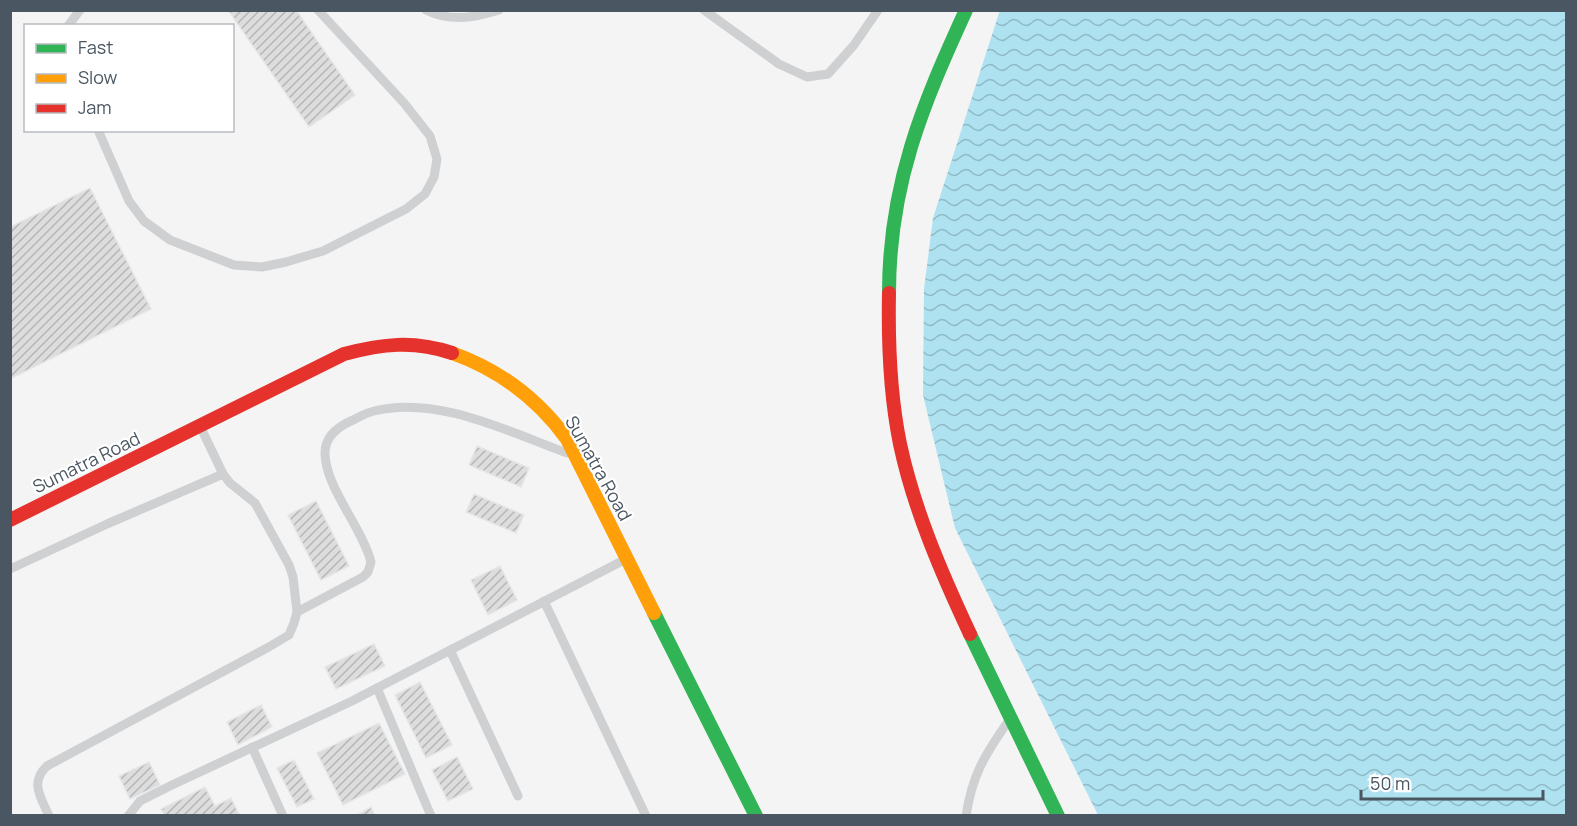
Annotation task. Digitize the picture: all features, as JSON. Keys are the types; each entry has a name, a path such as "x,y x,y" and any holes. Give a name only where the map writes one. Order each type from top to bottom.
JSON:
{"street":[{"path":"966,10 923,107 902,172 891,232 889,280 891,370 896,426 918,509 958,613 1058,816"},
{"name":"Sumatra Road","path":"10,520 344,354 389,344 416,345 464,357 511,382 533,399 550,416 567,439 756,816"}],"lane":[{"path":"70,24 80,10"},
{"path":"99,132 129,201 144,221 170,240 234,265 261,267 322,251 406,209 425,194 434,177 437,159 430,136 404,104 318,10"},
{"path":"426,10 435,15 459,19 482,16 499,10"},
{"path":"704,10 779,64 807,77 828,74 854,45 878,10"},
{"path":"297,612 363,578 371,562 369,552 331,479 326,462 325,450 329,439 339,426 372,411 413,407 437,409 468,417 575,456"},
{"path":"48,816 37,784 38,774 47,766 289,635 297,612 297,594 289,565 255,503 230,483 223,474 200,426"},
{"path":"10,569 223,474"},
{"path":"128,816 140,801 377,688 627,559"},
{"path":"544,601 646,816"},
{"path":"450,650 518,796"},
{"path":"377,688 431,816"},
{"path":"966,816 970,793 985,753 1010,719"},
{"path":"252,747 283,816"}],"water":[{"path":"1000,10 1566,11 1566,815 1098,815 955,528 923,395 924,289 933,218"}],"building":[{"path":"228,10 296,10 355,95 309,127"},
{"path":"90,188 151,309 10,379 10,227"},
{"path":"477,446 529,468 521,487 469,465"},
{"path":"474,494 524,515 516,533 466,512"},
{"path":"316,501 349,566 321,580 288,515"},
{"path":"500,566 517,600 488,615 471,580"},
{"path":"374,644 385,666 336,689 325,667"},
{"path":"420,682 452,745 426,758 395,695"},
{"path":"261,705 272,727 238,745 227,722"},
{"path":"379,723 405,774 343,805 317,753"},
{"path":"457,757 473,789 448,801 432,770"},
{"path":"294,760 314,799 297,807 277,768"},
{"path":"149,762 160,785 130,799 119,776"},
{"path":"205,787 215,806 231,798 240,816 165,816 161,809"},
{"path":"371,807 375,816 357,816 357,815"}],"traffic: fast":[{"path":"889,293 895,217 911,147 935,80 966,10"},
{"path":"654,613 756,816"},
{"path":"970,634 1058,816"}],"traffic: slow":[{"path":"452,353 486,368 516,387 543,411 567,439 654,613"}],"traffic: jam":[{"path":"889,293 890,369 900,444 921,517 939,565 970,634"},
{"path":"10,520 344,354 398,345 424,346 452,353"}]}
